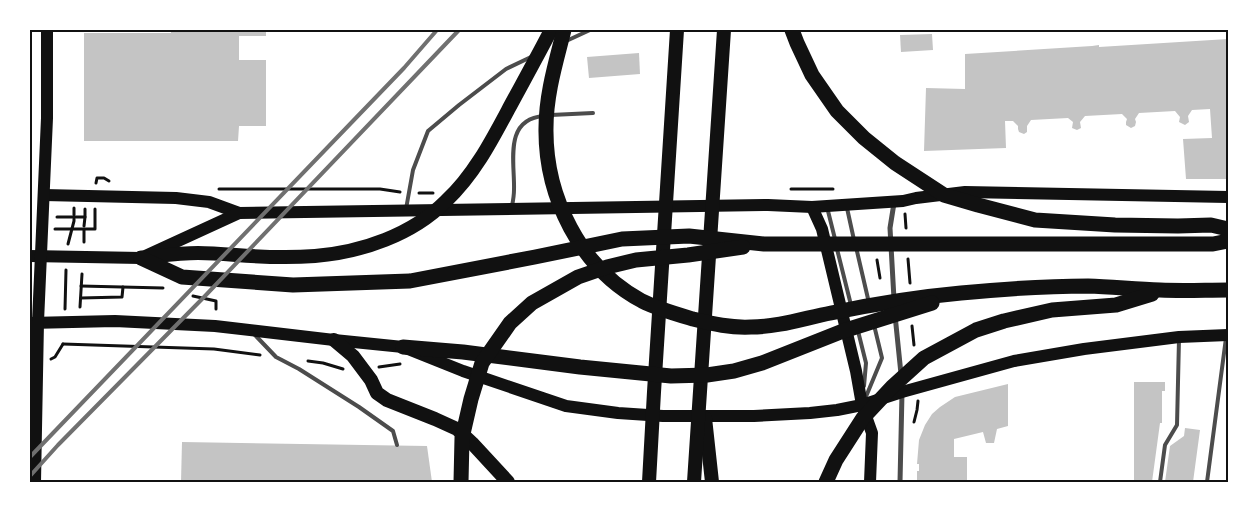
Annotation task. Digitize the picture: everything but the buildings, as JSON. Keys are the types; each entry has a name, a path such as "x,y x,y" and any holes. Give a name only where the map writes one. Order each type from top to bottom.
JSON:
{"highway":[{"path":"649,481 677,30"},
{"path":"695,481 724,30"},
{"path":"792,30 812,75 837,111 864,138 895,163 944,195 978,206 1035,220 1115,225 1211,225 1228,230"},
{"path":"141,258 198,253 257,256 316,256 335,254 364,247 397,235 416,225 442,206 461,185 558,35"},
{"path":"558,35 548,94 546,128 549,167 559,204 572,231 598,266 616,284 630,294 662,310 720,326 752,328 785,324 830,313 917,298 1037,287 1080,286 1163,290 1228,290"},
{"path":"141,258 182,277 293,285 410,281 622,239 688,236 764,244 964,245 1213,244 1228,241"},
{"path":"461,482 462,438 482,363 510,322 532,303 578,277 607,266 636,260 764,244"},
{"path":"826,482 836,460 863,418 892,387 924,358 976,330 1004,321 1052,310 1116,305 1163,290"},
{"path":"403,347 671,376 707,375 762,364 844,332 964,293"},
{"path":"334,340 353,356 371,380 377,392 387,400 457,429 472,442 508,482"},
{"path":"701,381 712,480"}],"main road":[{"path":"35,482 34,323 36,256 44,195 47,118 47,30"},
{"path":"44,195 176,198 209,202 238,213 511,208 827,206 898,202 965,192 1228,198"},
{"path":"812,206 822,229 856,371 862,405 872,433 870,482"},
{"path":"36,256 141,258 238,213"},
{"path":"34,323 115,321 215,326 403,347 451,366 566,406 618,413 663,416 763,416 810,413 862,405 1014,361 1084,349 1180,337 1227,335"}],"street":[{"path":"898,202 890,228 902,392 900,482"}],"lane":[{"path":"405,211 414,170 428,131 506,69 558,35 590,30"},
{"path":"511,208 514,192 514,141 518,130 524,123 534,117 593,112"},
{"path":"846,204 871,310"},
{"path":"827,206 854,314"},
{"path":"862,405 882,358 873,320"},
{"path":"856,324 866,363 862,405"},
{"path":"249,329 276,357 299,369 393,431 397,446"},
{"path":"1207,482 1227,335"},
{"path":"1160,482 1165,445 1177,425 1180,337"}],"path":[{"path":"219,189 380,189 409,193"},
{"path":"68,243 74,221 74,204"},
{"path":"84,243 85,205"},
{"path":"54,229 94,229 96,205"},
{"path":"54,217 85,217"},
{"path":"64,307 66,274"},
{"path":"80,306 82,274"},
{"path":"81,286 161,287 170,290"},
{"path":"81,298 122,298 123,287"},
{"path":"188,294 216,301 216,308"},
{"path":"49,360 55,357 63,344 214,349 276,357"},
{"path":"304,360 342,369 350,368"}],"railway":[{"path":"30,457 404,68 437,30"},
{"path":"30,476 459,30"}]}
